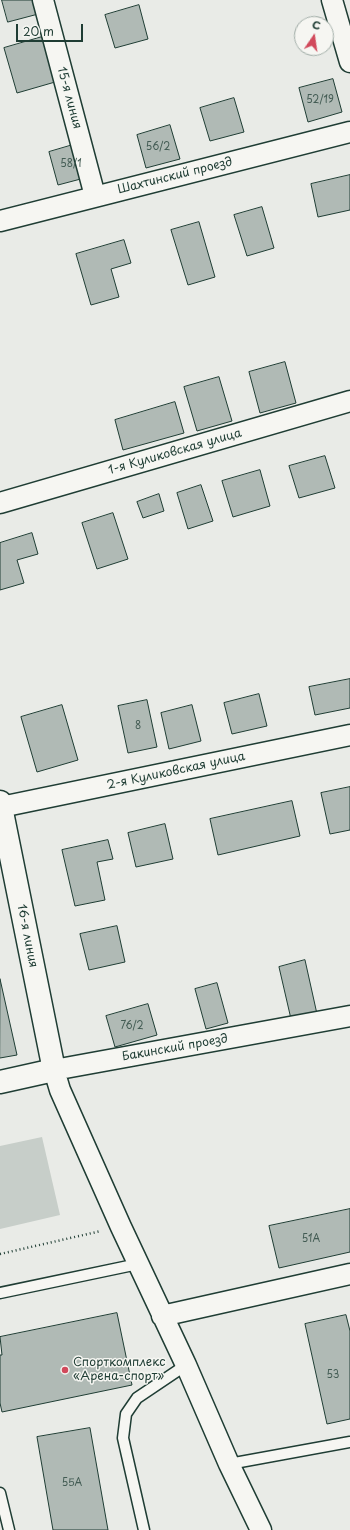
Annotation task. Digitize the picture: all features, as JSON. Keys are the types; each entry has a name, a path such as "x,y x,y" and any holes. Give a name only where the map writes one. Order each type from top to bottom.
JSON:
{"street":[{"name":"15-я линия","path":"43,0 95,196"},
{"path":"332,0 350,62"},
{"name":"Шахтинский проезд","path":"0,221 350,132"},
{"name":"1-я Куликовская улица","path":"0,503 350,401"},
{"name":"2-я Куликовская улица","path":"1,805 350,735"},
{"name":"16-я линия","path":"1,805 54,1070"},
{"name":"Бакинский проезд","path":"0,1082 54,1070 350,1016"},
{"path":"54,1070 60,1090 121,1227 186,1365 229,1464 261,1530"},
{"path":"162,1316 350,1274"}],"lane":[{"path":"0,1293 138,1264"},
{"path":"144,1530 124,1438 126,1414 137,1398 186,1365"},
{"path":"229,1464 350,1442"},
{"path":"0,1493 9,1530"}],"path":[{"path":"0,1254 121,1227"}],"shaded area":[{"path":"42,1137 60,1215 0,1229 0,1146"}],"building":[{"path":"2,0 38,0 42,13 8,22"},
{"path":"139,5 148,39 115,48 105,15"},
{"path":"49,35 62,80 17,93 4,48"},
{"path":"333,79 342,112 308,122 299,88"},
{"path":"234,98 244,132 210,141 200,108"},
{"path":"170,125 180,159 146,168 137,135"},
{"path":"83,142 92,176 58,185 49,152"},
{"path":"350,175 350,210 318,217 311,184"},
{"path":"262,207 274,248 247,256 234,215"},
{"path":"199,222 215,277 188,285 171,230"},
{"path":"124,240 131,263 111,269 119,297 91,305 76,254"},
{"path":"285,362 296,403 260,413 249,372"},
{"path":"219,377 232,421 197,431 184,387"},
{"path":"175,402 184,433 123,450 115,420"},
{"path":"325,456 335,488 299,498 289,466"},
{"path":"260,470 270,506 233,517 222,481"},
{"path":"201,485 213,521 188,529 177,493"},
{"path":"159,494 164,511 143,518 137,502"},
{"path":"113,513 128,559 97,569 82,523"},
{"path":"32,533 38,554 17,560 24,583 0,590 0,543"},
{"path":"350,679 350,708 315,715 309,687"},
{"path":"259,694 267,726 232,734 224,703"},
{"path":"147,700 157,747 128,753 118,706"},
{"path":"62,705 78,760 37,772 21,717"},
{"path":"192,705 201,741 169,749 161,713"},
{"path":"350,787 350,830 330,834 321,793"},
{"path":"292,801 300,836 218,855 210,819"},
{"path":"165,824 173,859 136,867 128,833"},
{"path":"108,840 113,859 97,862 105,900 75,906 62,850"},
{"path":"117,926 125,962 89,970 80,934"},
{"path":"305,960 317,1014 291,1019 279,967"},
{"path":"0,979 17,1055 0,1058"},
{"path":"217,983 228,1023 206,1029 195,989"},
{"path":"148,1004 157,1035 115,1047 106,1016"},
{"path":"350,1209 350,1252 279,1268 269,1226"},
{"name":"Спорткомплекс «Арена-спорт»","path":"117,1313 132,1385 2,1412 0,1403 0,1355 2,1355 0,1337"},
{"path":"346,1315 350,1331 350,1419 327,1424 305,1324"},
{"path":"90,1428 108,1530 53,1530 37,1437"}],"place":[{"name":"Спорткомплекс «Арена-спорт»","path":"65,1370"}]}
